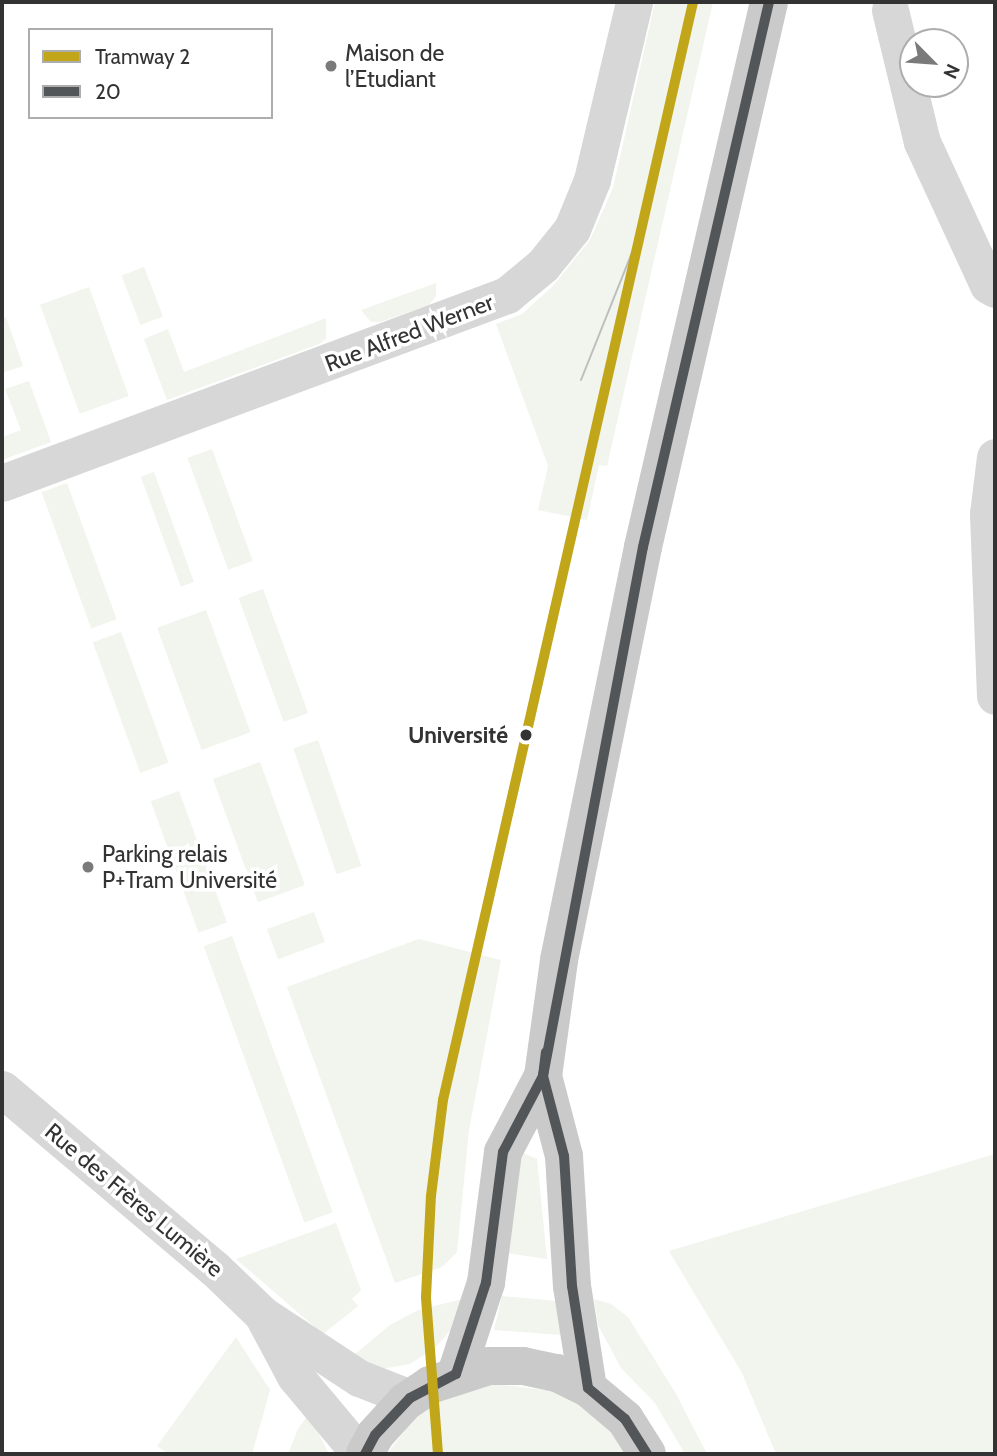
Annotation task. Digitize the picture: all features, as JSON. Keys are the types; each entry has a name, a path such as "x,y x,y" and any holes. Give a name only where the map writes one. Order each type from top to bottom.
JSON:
{"main road":[{"path":"456,1374 486,1283 503,1152 543,1076 559,960 643,547 769,2"},
{"path":"543,1076 564,1156 572,1286 588,1388"},
{"path":"362,1454 375,1435 410,1398 456,1374 489,1366 523,1366 557,1373 588,1388 625,1419 648,1454"}],"street":[{"name":"Rue Alfred Werner","path":"2,483 507,295 543,265 572,229 593,180 634,2"},
{"path":"890,10 922,142 988,285 995,289"},
{"path":"995,457 988,514 995,696"},
{"name":"Rue des Frères Lumière","path":"2,1088 214,1268 263,1315 359,1378 410,1398"},
{"name":"Rue des Frères Lumière","path":"263,1315 295,1376 362,1454"}],"shaded area":[{"path":"655,2 713,2 607,466 599,465 587,520 538,510 548,466 496,324 522,314 553,286 590,240 613,188"},
{"path":"144,267 163,316 141,325 122,276"},
{"path":"436,283 436,296 429,305 380,322 371,322 361,310"},
{"path":"89,287 129,396 80,414 40,305"},
{"path":"6,317 23,366 2,373 2,319"},
{"path":"326,318 326,339 319,344 167,400 144,339 168,329 184,372"},
{"path":"29,381 51,442 2,460 2,437 21,430 5,389"},
{"path":"212,449 253,561 228,570 188,458"},
{"path":"154,472 194,582 181,587 141,477"},
{"path":"67,483 117,619 91,628 42,492"},
{"path":"263,589 308,713 284,722 239,598"},
{"path":"206,610 250,732 202,750 157,628"},
{"path":"121,632 169,763 140,773 93,642"},
{"path":"318,740 361,866 337,874 293,748"},
{"path":"260,762 305,885 258,902 213,779"},
{"path":"179,791 227,923 199,933 151,801"},
{"path":"314,912 325,942 278,959 267,929"},
{"path":"232,936 333,1212 304,1223 204,946"},
{"path":"419,939 501,960 469,1130 457,1252 442,1267 395,1283 287,987"},
{"path":"521,1152 537,1159 547,1259 506,1253"},
{"path":"995,1154 995,1454 776,1454 742,1373 669,1251"},
{"path":"336,1223 361,1290 352,1299 358,1306 323,1334 236,1259"},
{"path":"502,1296 556,1301 562,1335 494,1330"},
{"path":"467,1298 453,1327 436,1347 410,1364 382,1369 354,1355 390,1325 418,1310"},
{"path":"594,1299 611,1304 628,1317 675,1392 707,1454 685,1454 655,1403 621,1368 598,1325"},
{"path":"236,1337 270,1390 252,1454 169,1454 157,1446"},
{"path":"495,1384 554,1391 586,1408 612,1431 626,1454 387,1454 412,1421 439,1401"},
{"path":"309,1414 329,1454 288,1454 298,1429"}],"tram line":[{"name":"2","path":"438,1454 426,1297 431,1196 443,1100 693,2"},
{"path":"581,380 639,235"}],"transit line":[{"name":"20","path":"588,1388 572,1286 564,1156 543,1076 643,547 769,2"},
{"name":"20","path":"456,1374 486,1283 503,1152 543,1076 546,1052"},
{"name":"20","path":"365,1454 375,1435 410,1398 456,1374"},
{"name":"20","path":"588,1388 625,1419 647,1454"}],"place":[{"name":"Maison de l’Etudiant","path":"331,66"},
{"name":"Université","path":"526,735"},
{"name":"Parking relais P+Tram Université","path":"88,867"}]}
